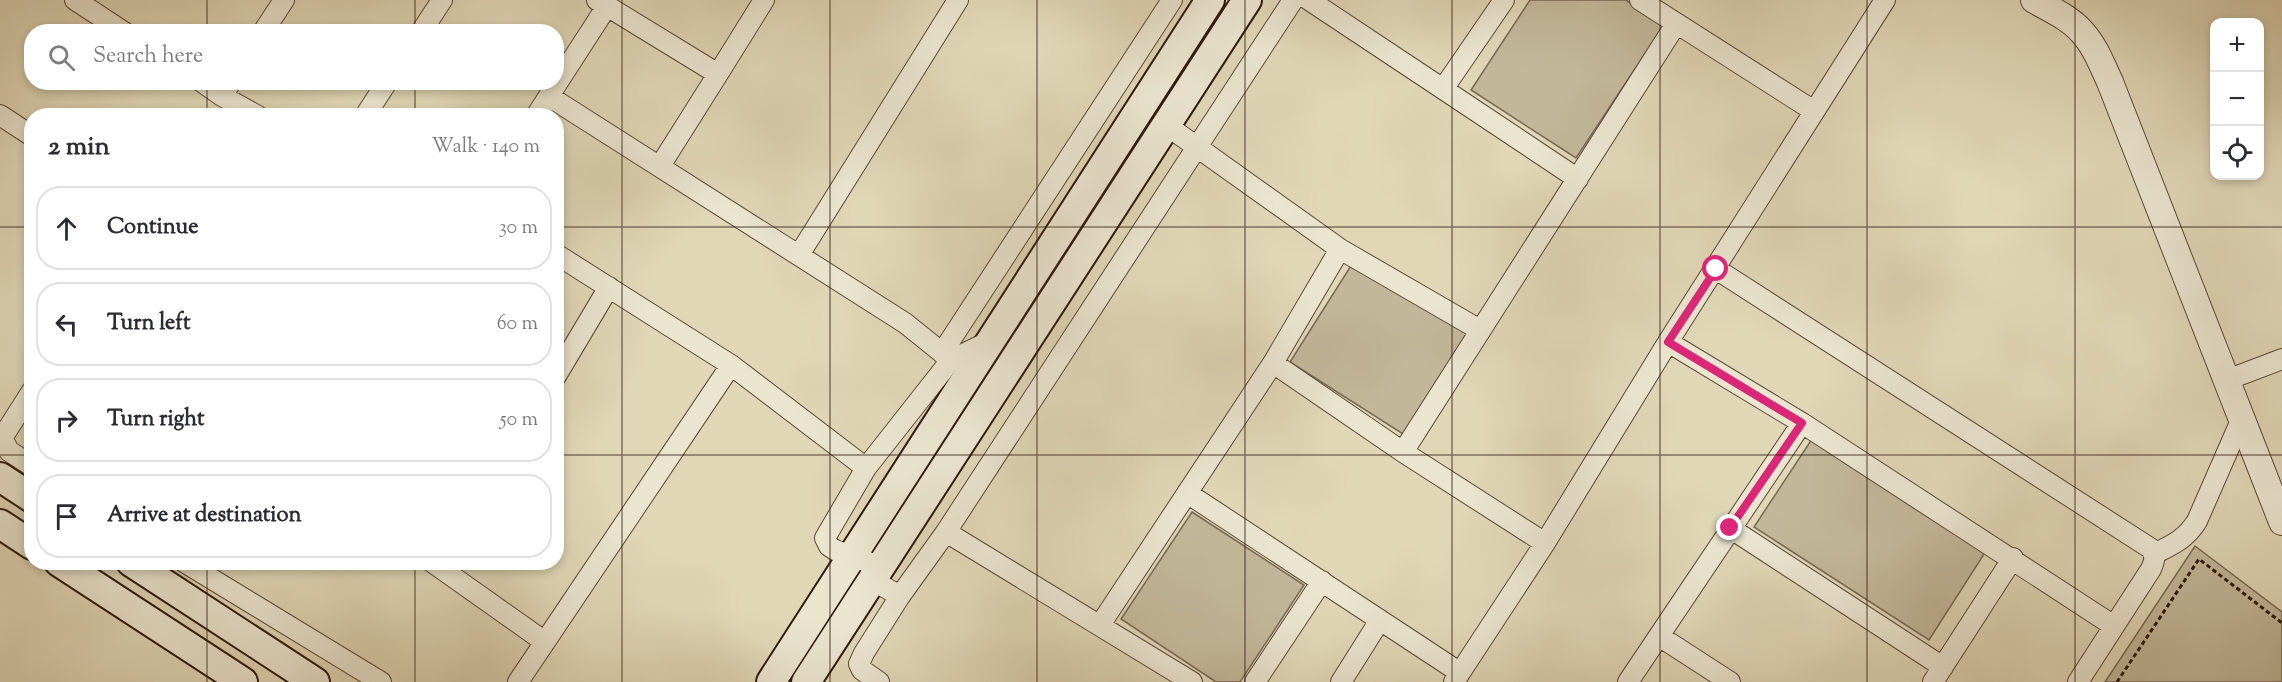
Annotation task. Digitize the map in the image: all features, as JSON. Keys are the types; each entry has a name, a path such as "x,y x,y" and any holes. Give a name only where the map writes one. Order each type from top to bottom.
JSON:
{"main road":[{"path":"771,682 1210,0"},
{"path":"806,682 1247,0"},
{"path":"0,477 24,493"},
{"path":"0,525 24,540"},
{"path":"70,570 243,682"},
{"path":"143,570 315,682"}],"street":[{"path":"268,24 284,0"},
{"path":"426,24 442,0"},
{"path":"660,166 764,0"},
{"path":"799,255 958,0"},
{"path":"900,596 877,573 829,546 825,538 866,468 946,357 1172,0"},
{"path":"879,682 862,670 860,664 864,653 900,596 946,532 1293,0"},
{"path":"1309,0 1578,179"},
{"path":"1443,90 1504,0"},
{"path":"1640,0 1814,111"},
{"path":"1187,493 1380,620 1457,677 1545,543 1668,342 1885,0"},
{"path":"2034,0 2081,31 2095,49 2110,82 2282,522"},
{"path":"84,2 113,24"},
{"path":"564,72 602,3 718,74"},
{"path":"1403,452 1676,24"},
{"path":"228,90 249,108"},
{"path":"370,108 382,90"},
{"path":"542,108 554,90"},
{"path":"550,97 905,323 946,357"},
{"path":"0,115 24,131"},
{"path":"1166,126 1340,249 1480,330"},
{"path":"1100,625 1273,363 1340,249"},
{"path":"564,259 731,365 866,468"},
{"path":"1716,269 2150,548 2155,560 2151,569 2078,682"},
{"path":"564,363 609,287"},
{"path":"946,357 988,342"},
{"path":"1668,342 1802,423 2013,558 2114,626"},
{"path":"2227,380 2282,359"},
{"path":"1273,363 1403,452 1545,543"},
{"path":"518,682 731,365"},
{"path":"24,404 2,438 9,451 24,461"},
{"path":"2154,554 2178,543 2197,521 2242,418"},
{"path":"1628,682 1802,423"},
{"path":"1730,528 1938,675 2013,558"},
{"path":"946,532 1192,682"},
{"path":"197,570 381,682"},
{"path":"444,570 545,642"},
{"path":"1255,682 1322,581"},
{"path":"1341,682 1380,620"},
{"path":"1659,636 1730,682"}],"path":[{"path":"2117,682 2199,559 2282,623"}],"shaded area":[{"path":"1530,0 1626,0 1664,25 1576,158 1471,90"},
{"path":"1354,261 1468,333 1403,434 1290,362"},
{"path":"1812,439 1986,551 1929,640 1754,527"},
{"path":"1192,512 1304,585 1240,682 1216,682 1121,619"},
{"path":"2195,546 2282,612 2282,682 2105,682"}],"route":[{"path":"1716,269 1668,342 1802,423 1730,528"}]}
